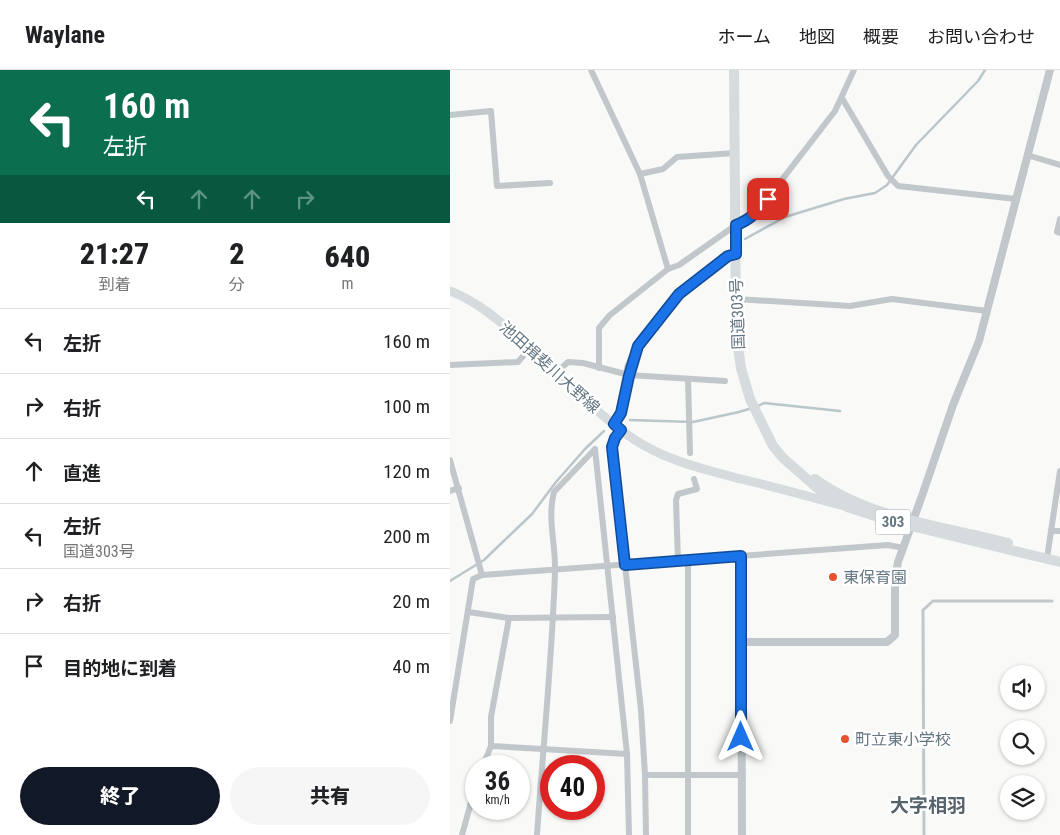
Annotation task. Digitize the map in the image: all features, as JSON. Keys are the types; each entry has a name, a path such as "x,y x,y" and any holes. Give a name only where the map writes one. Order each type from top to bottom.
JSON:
{"highway":[{"name":"国道303号","path":"734,70 736,333 740,368 750,399 773,446 801,476 823,494 847,507 1047,556 1060,557"},
{"name":"国道303号","path":"767,433 803,470 827,488 850,500 912,524"},
{"name":"国道303号","path":"1047,556 1060,562"}],"main road":[{"name":"池田揖斐川大野線","path":"450,291 489,313 618,427 652,449 675,460 706,471 847,507"}],"street":[{"path":"591,70 640,174 668,269"},
{"path":"599,368 599,328 610,315 668,269 679,265 736,225 746,222 757,212 820,133 842,98 854,70"},
{"path":"741,642 888,642 895,635 895,579 898,562 953,405 979,341 1050,70"},
{"path":"842,98 888,176 898,186 1016,200"},
{"path":"450,115 491,111 497,186 550,182"},
{"path":"640,174 663,169 677,157 734,153"},
{"path":"1027,155 1060,164"},
{"path":"1060,219 1057,227 1057,232 1060,233"},
{"path":"646,835 641,710 612,447 638,346 679,294 728,256 736,254"},
{"path":"736,299 850,306 892,299 987,311"},
{"path":"450,365 518,362 530,348"},
{"path":"557,372 568,362 583,363 629,376 725,381"},
{"path":"688,379 690,453"},
{"path":"537,835 555,570 551,520 552,500 554,492 595,449 628,754 629,835"},
{"path":"450,460 481,572"},
{"path":"1047,556 1060,470"},
{"path":"678,561 676,500 678,494 697,489 694,479"},
{"path":"450,491 459,488"},
{"path":"1051,531 1060,530"},
{"path":"450,721 473,578 481,572 555,570 888,545 904,548"},
{"path":"741,556 742,835"},
{"path":"688,560 688,835"},
{"path":"468,612 509,618 614,617"},
{"path":"487,755 491,746 491,717 509,618"},
{"path":"491,746 628,754"},
{"path":"645,775 741,775"},
{"path":"462,835 466,820"}],"lane":[{"path":"924,835 923,610 934,601 1052,601"}],"waterway":[{"path":"745,239 785,217 844,199 875,193 887,185 916,145 978,81 985,70"},
{"path":"617,410 626,365 639,338 676,291 725,252"},
{"path":"758,406 764,403 840,411"},
{"path":"630,420 693,422 752,408"},
{"path":"450,581 484,560 532,514 556,482 604,431"}],"place":[{"name":"東保育園","path":"833,577"},
{"name":"町立東小学校","path":"845,739"}],"district":[{"name":"大字相羽","path":"928,805"}],"route":[{"path":"741,737 741,556 625,565 612,447 615,438 621,430 614,424 621,413 638,346 679,294 728,256 736,254 736,225 746,222 768,199"}]}
